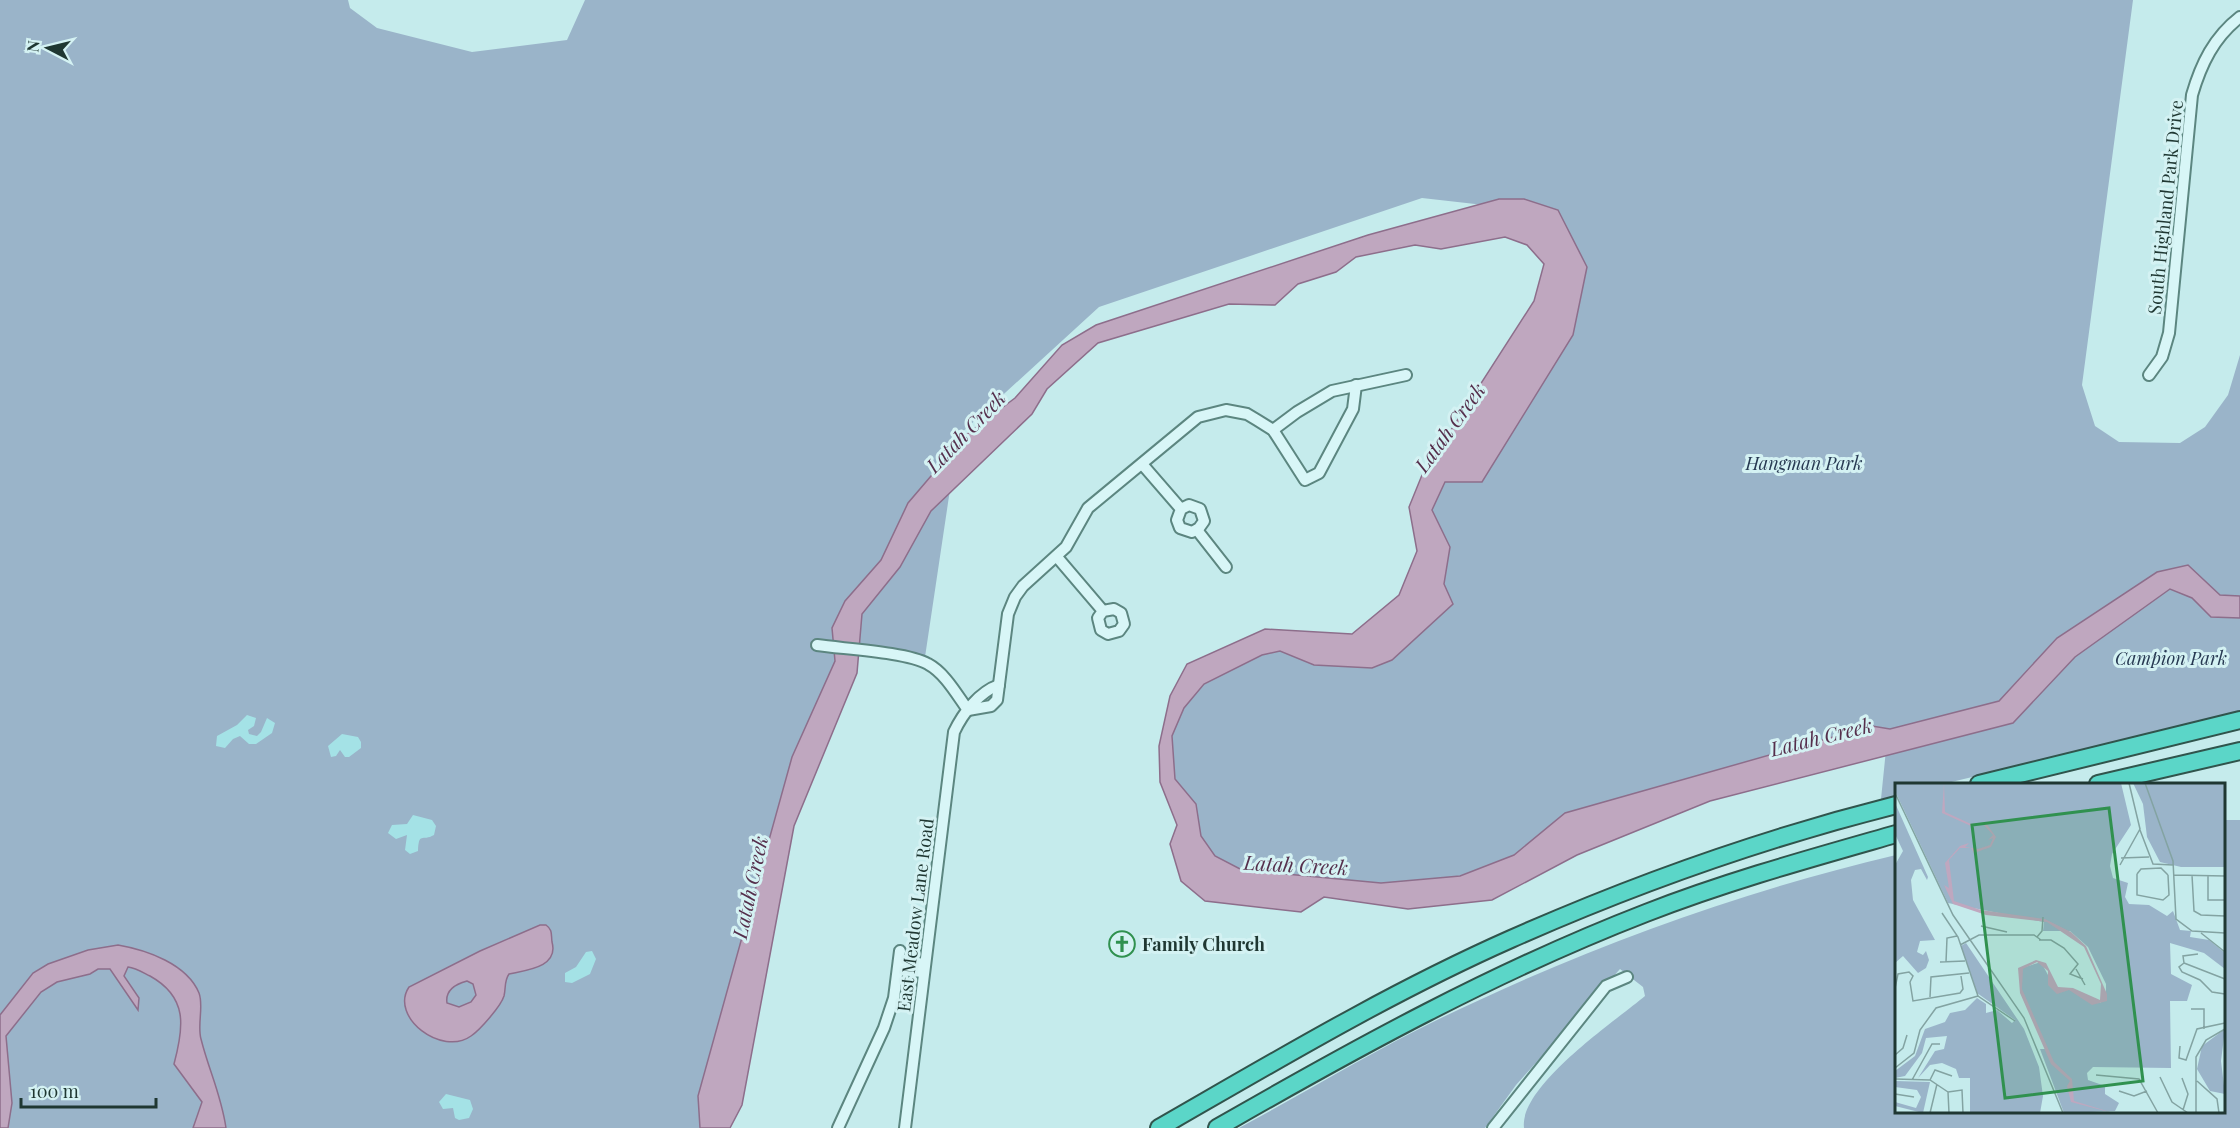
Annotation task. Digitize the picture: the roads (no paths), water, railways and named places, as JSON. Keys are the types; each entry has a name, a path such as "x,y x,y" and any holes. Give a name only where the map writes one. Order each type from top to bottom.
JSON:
{"highway":[{"path":"1983,783 2240,720"},
{"path":"2102,783 2240,751"},
{"path":"1159,1128 1338,1026 1509,940 1614,895 1718,859 1895,805"},
{"path":"1216,1128 1453,997 1594,934 1739,879 1895,834"}],"street":[{"name":"South Highland Park Drive","path":"2149,375 2162,357 2169,333 2192,95 2200,69 2222,30 2240,17"},
{"path":"1273,430 1332,391 1406,375"},
{"path":"817,645 894,655 928,664 950,685 968,710 991,706 999,696 1011,605 1023,586 1066,547 1088,508 1198,417 1226,410 1247,414 1273,430 1305,480 1319,472 1353,409 1356,385"},
{"path":"1142,464 1181,508"},
{"path":"1193,505 1200,509 1204,521 1197,530 1188,532 1180,528 1177,516 1181,508 1193,505"},
{"path":"1197,530 1226,567"},
{"path":"1057,557 1102,611"},
{"name":"East Meadow Lane Road","path":"905,1128 954,732 968,710"},
{"path":"838,1128 884,1028 894,998 899,960 925,968"},
{"path":"1493,1128 1606,986 1627,977"}],"place":[{"name":"Family Church","path":"1122,944"}],"water label":[{"name":"Latah Creek","path":"1449,427"},
{"name":"Latah Creek","path":"965,431"},
{"name":"Latah Creek","path":"1821,736"},
{"name":"Latah Creek","path":"1296,864"},
{"name":"Latah Creek","path":"749,887"}],"park label":[{"name":"Hangman Park","path":"1804,463"},
{"name":"Campion Park","path":"2171,658"}]}
